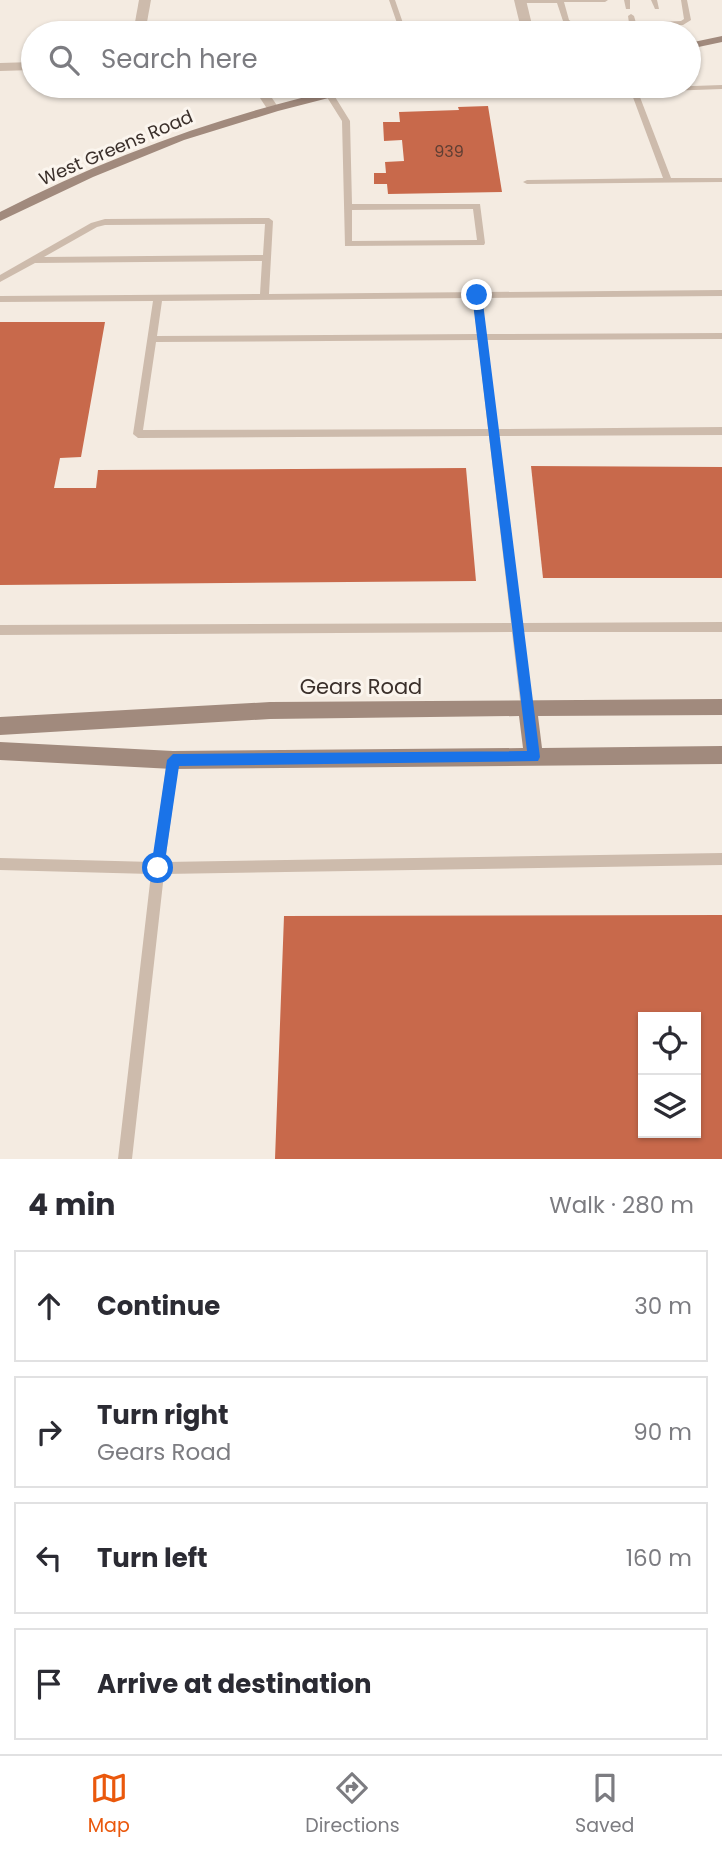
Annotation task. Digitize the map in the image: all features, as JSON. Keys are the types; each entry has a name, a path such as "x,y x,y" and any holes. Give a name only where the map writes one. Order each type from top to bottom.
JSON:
{"street":[{"path":"141,21 145,0"},
{"path":"520,1 525,21"},
{"path":"701,45 722,39"},
{"path":"701,49 722,50"},
{"path":"0,66 21,66"},
{"path":"266,98 272,107"},
{"name":"West Greens Road","path":"0,217 164,144 272,107 311,98"},
{"name":"Gears Road","path":"0,726 98,717 225,711 722,707"},
{"path":"527,709 534,757"},
{"path":"0,751 173,760 722,755"}],"lane":[{"path":"392,0 399,21"},
{"path":"560,0 566,21"},
{"path":"658,21 688,20 684,0"},
{"path":"520,1 607,3"},
{"path":"631,16 632,21"},
{"path":"590,21 612,21"},
{"path":"701,87 722,87"},
{"path":"331,98 345,121 347,207 348,244 481,243 477,206 347,207"},
{"path":"637,98 667,181"},
{"path":"527,182 722,180"},
{"path":"0,279 94,225 115,221 270,221 264,297"},
{"path":"32,260 267,258"},
{"path":"0,299 722,293"},
{"path":"477,295 527,709"},
{"path":"158,298 138,433 722,431"},
{"path":"152,340 722,336"},
{"path":"0,630 722,627"},
{"path":"125,1159 173,760"},
{"path":"0,864 158,868 722,859"}],"building":[{"path":"488,106 502,192 388,194 387,184 374,184 374,173 386,173 385,162 404,161 402,140 384,141 383,122 400,122 399,112"},
{"path":"0,322 105,322 81,457 60,458 54,488 96,488 98,470 466,468 476,581 0,585"},
{"path":"531,466 722,467 722,578 543,578"},
{"path":"722,915 722,1159 275,1159 284,916"}],"route":[{"path":"158,868 173,760 534,757 477,295"}]}
